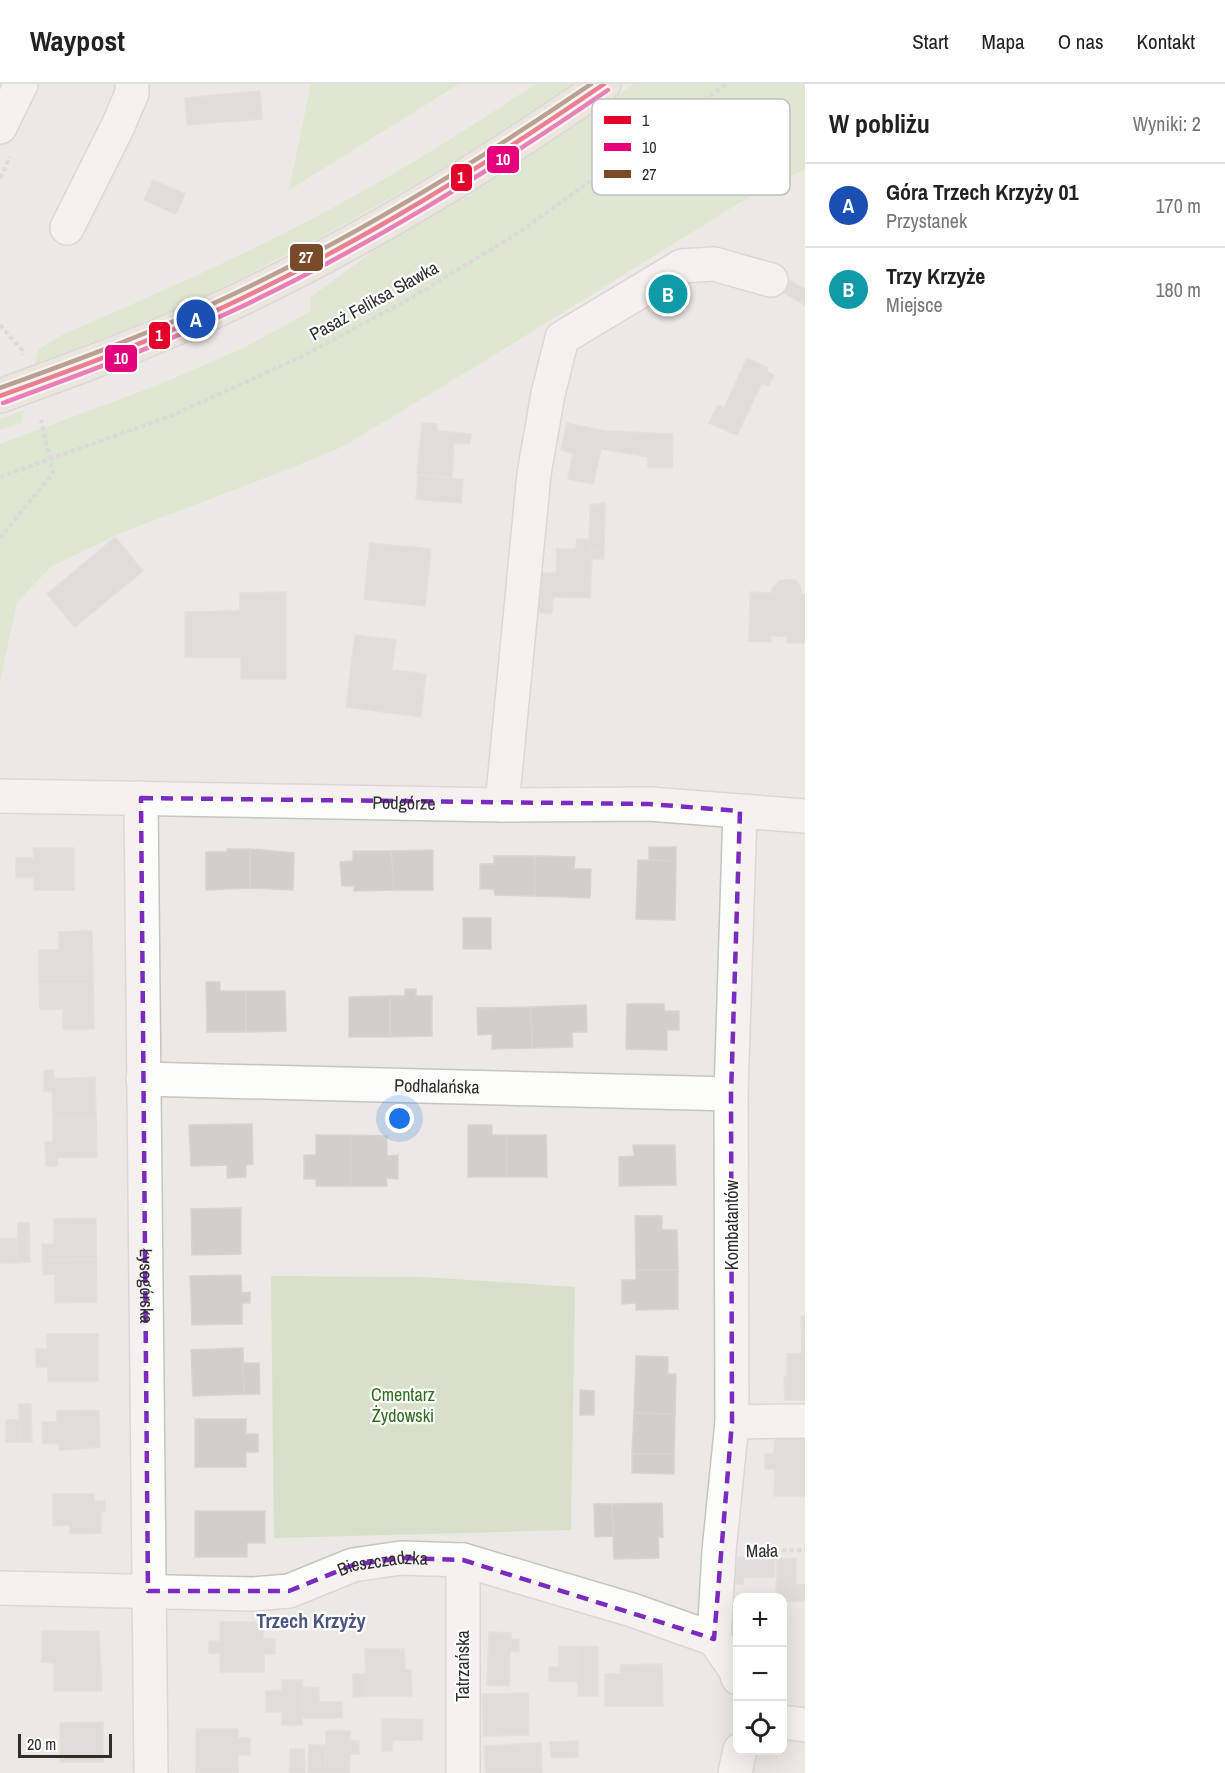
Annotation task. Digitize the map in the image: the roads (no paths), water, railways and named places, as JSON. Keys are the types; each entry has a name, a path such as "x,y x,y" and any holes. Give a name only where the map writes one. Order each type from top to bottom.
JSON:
{"main road":[{"path":"0,396 121,351 227,306 334,252 531,135 604,84"}],"street":[{"path":"0,127 21,84"},
{"path":"67,228 118,126 132,93 132,84"},
{"path":"502,805 534,474 548,394 562,338 682,266 714,264 771,280"},
{"name":"Podgórze","path":"0,796 502,805 649,804 805,816"},
{"name":"Łysogórska","path":"141,798 150,1773"},
{"name":"Kombatantów","path":"714,1639 719,1551 732,1422 731,1094 740,811"},
{"name":"Podhalańska","path":"143,1079 731,1094"},
{"path":"732,1422 805,1421"},
{"name":"Bieszczadzka","path":"0,1588 253,1594 290,1591 353,1565 401,1558 463,1560 632,1610 714,1639"},
{"name":"Tatrzańska","path":"463,1560 463,1773"},
{"path":"714,1639 733,1666"},
{"path":"787,1723 805,1725"},
{"path":"735,1773 739,1755"}],"place":[{"name":"Trzy Krzyże","path":"668,294"},
{"name":"Góra Trzech Krzyży 01","path":"196,319"}],"district":[{"name":"Trzech Krzyży","path":"311,1621"}],"park label":[{"name":"Cmentarz Żydowski","path":"403,1405"}]}
